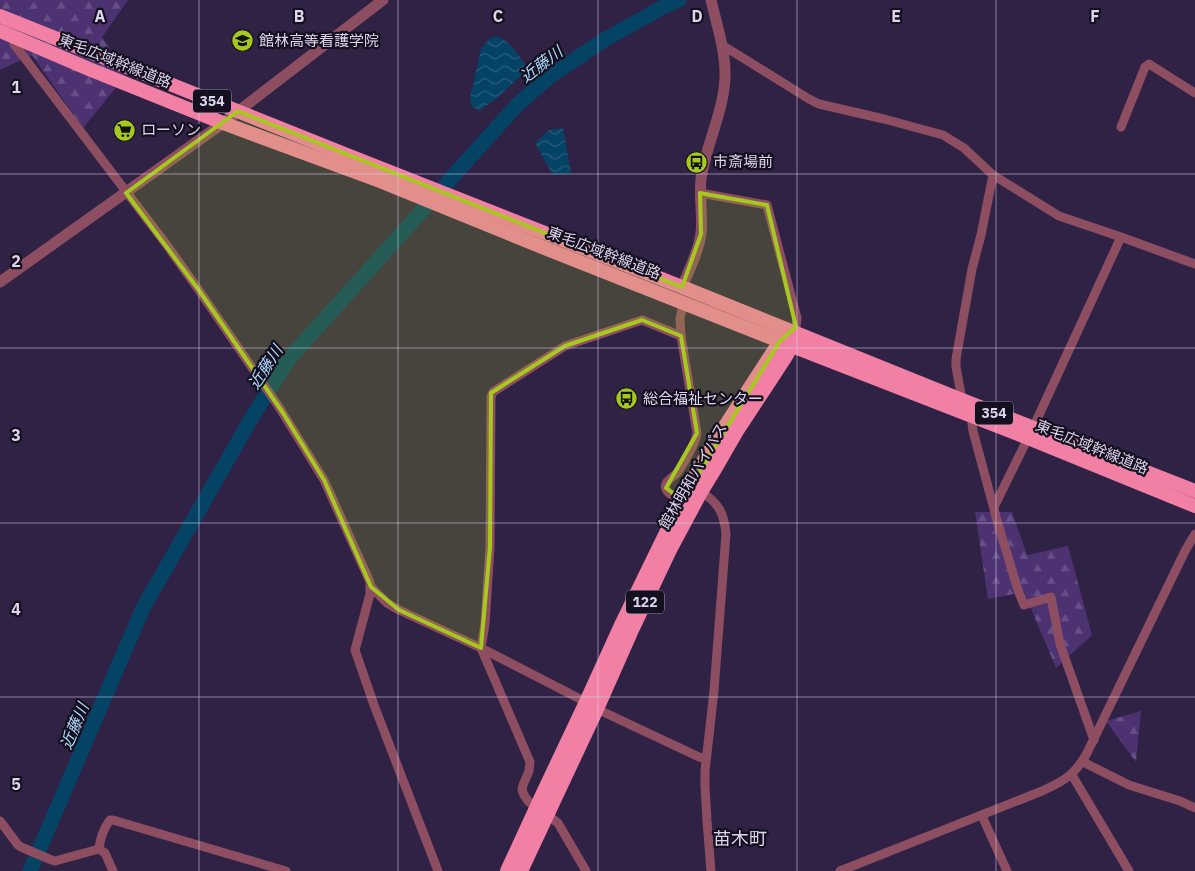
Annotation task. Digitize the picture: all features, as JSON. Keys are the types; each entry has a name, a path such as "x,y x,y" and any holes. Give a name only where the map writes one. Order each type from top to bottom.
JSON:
{"highway":[{"name":"東毛広域幹線道路","path":"0,16 238,111 419,190 682,287 789,340 971,415 1031,433 1195,491"},
{"name":"東毛広域幹線道路","path":"0,31 223,122 380,180 419,190"},
{"name":"東毛広域幹線道路","path":"448,201 556,252 684,302 962,400 1195,506"},
{"name":"館林明和バイパス","path":"507,871 542,811 670,550 701,492 783,362 789,340"},
{"name":"館林明和バイパス","path":"592,706 622,623 682,500 717,439 789,340"},
{"name":"館林明和バイパス","path":"521,871 542,811"}],"street":[{"path":"0,282 238,111 383,0"},
{"path":"682,287 701,234 701,179 721,101 724,81 725,65 722,46 711,1"},
{"path":"14,36 14,44 198,288 277,404 324,480 371,587 355,650 374,705 438,871"},
{"path":"722,46 819,104 943,135 964,148 993,175 1059,216 1122,236 1195,264"},
{"path":"1122,127 1145,67 1149,64 1195,93"},
{"path":"962,400 956,359 972,269 993,175"},
{"path":"700,193 767,206 797,318 796,327 789,340"},
{"path":"994,507 1031,433 1122,236"},
{"path":"682,500 668,492 666,485 678,471 696,440 697,433 681,336 680,318 684,302"},
{"path":"586,871 558,823 526,799 524,795 523,785 530,766 528,756 481,648 485,624 489,566 490,397 492,393 565,346 642,320 681,336"},
{"path":"971,415 973,431 994,507 1024,605 1051,597 1060,644 1094,740"},
{"path":"701,492 711,498 719,507 723,516 726,534 714,691 706,759 705,786 711,871"},
{"path":"840,871 1042,791 1072,774 1083,762 1195,534"},
{"path":"371,587 387,603 399,610 481,648 592,706 706,759"},
{"path":"1083,762 1130,785 1180,801 1195,808"},
{"path":"1072,774 1129,871"},
{"path":"982,816 1007,871"},
{"path":"99,848 106,824 113,820 286,871"},
{"path":"0,821 21,847 48,859 55,860 99,848"},
{"path":"99,848 105,853 113,871"}],"highlighted area":[{"path":"238,111 682,287 701,234 700,193 767,205 796,327 780,341 682,500 666,488 697,433 681,336 642,320 565,346 491,393 490,547 481,648 399,610 371,587 324,480 283,413 198,289 126,193"}],"green space":[{"path":"0,0 128,0 102,37 127,74 83,128 32,55 0,70"},
{"path":"975,512 1012,512 1027,555 1068,546 1092,635 1056,668 1024,592 988,599"},
{"path":"1141,711 1136,762 1106,721"}],"water":[{"path":"496,36 510,45 528,69 496,99 479,111 471,105 470,98 481,49 489,39"},
{"path":"563,128 571,173 553,175 535,143 549,130"}],"waterway":[{"name":"近藤川","path":"30,871 143,608 251,419 287,361 517,105 549,77 604,40 679,0"}],"place":[{"name":"館林高等看護学院","path":"243,41"},
{"name":"ローソン","path":"125,130"},
{"name":"市斎場前","path":"697,162"},
{"name":"総合福祉センター","path":"627,399"}],"district":[{"name":"苗木町","path":"740,839"}]}
